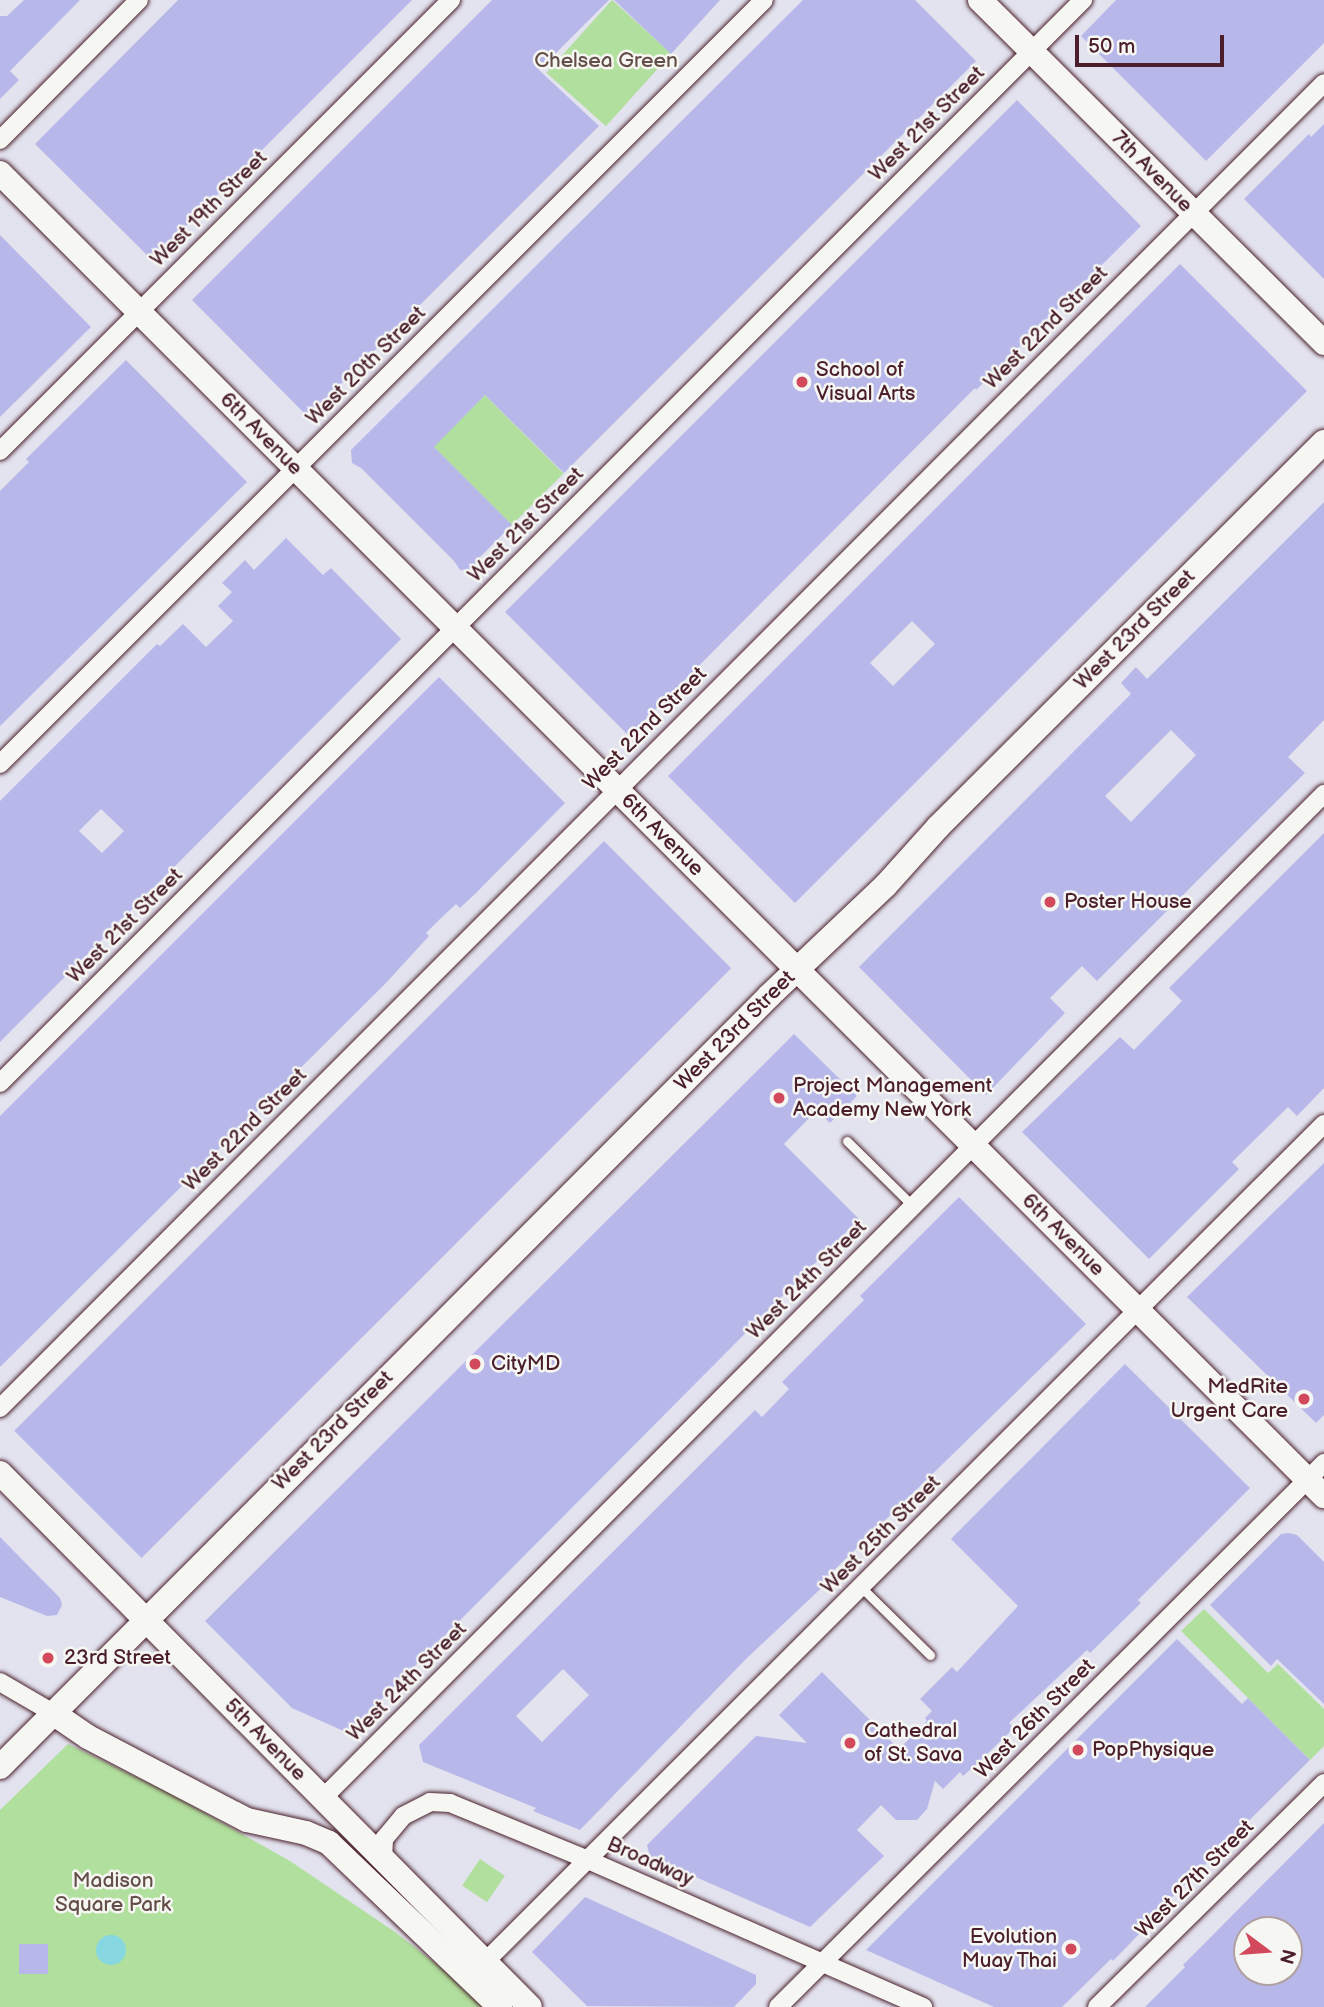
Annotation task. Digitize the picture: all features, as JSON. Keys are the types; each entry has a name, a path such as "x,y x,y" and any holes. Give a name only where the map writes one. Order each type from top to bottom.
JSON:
{"main road":[{"name":"7th Avenue","path":"980,0 1324,343"},
{"name":"6th Avenue","path":"0,173 1138,1310 1318,1479"},
{"name":"West 23rd Street","path":"0,1767 145,1619 797,970 886,885 938,827 1324,442"},
{"name":"5th Avenue","path":"0,1473 383,1859 478,1970 530,2007"},
{"path":"53,1713 110,1749 247,1820 306,1833 329,1843 478,1970 500,2007"}],"street":[{"path":"0,140 139,0"},
{"name":"West 19th Street","path":"0,451 451,0"},
{"name":"West 20th Street","path":"0,764 764,0"},
{"name":"West 21st Street","path":"0,1083 1083,0"},
{"name":"West 22nd Street","path":"0,1408 1324,83"},
{"name":"West 24th Street","path":"323,1798 1324,794"},
{"name":"West 25th Street","path":"478,1970 1324,1124"},
{"name":"West 26th Street","path":"778,2007 1318,1479"},
{"path":"0,1682 53,1713"},
{"name":"West 27th Street","path":"1097,2007 1324,1783"},
{"name":"Broadway","path":"383,1859 384,1839 397,1822 415,1807 437,1801 457,1805 923,2007"}],"lane":[{"path":"847,1141 913,1206"},
{"path":"861,1587 930,1655"}],"green space":[{"name":"Chelsea Green","path":"612,0 671,54 606,126 546,73"},
{"path":"485,395 563,473 512,525 433,447"},
{"path":"1204,1609 1268,1673 1278,1664 1324,1709 1324,1746 1310,1760 1181,1631"},
{"name":"Madison Square Park","path":"68,1744 169,1793 290,1861 395,1932 492,2007 0,2007 0,1810"},
{"path":"480,1859 505,1876 487,1902 462,1886"}],"water":[{"path":"111,1935 122,1939 126,1950 122,1961 111,1965 100,1961 96,1950 100,1939"}],"building":[{"path":"24,0 80,0 10,71 19,80 0,99 0,16 7,16"},
{"path":"178,0 412,0 152,260 35,144"},
{"path":"492,0 609,0 539,70 599,126 308,417 192,300"},
{"path":"614,0 720,0 671,54"},
{"path":"803,0 915,0 976,61 564,473 485,395 434,447 512,525 477,560 473,569 460,570 361,468 352,463 351,450"},
{"path":"1116,0 1324,0 1324,43 1206,161 1081,36"},
{"path":"1017,100 1141,226 976,390 975,388 629,736 505,612"},
{"path":"1324,124 1324,279 1244,199 1309,134 1311,137"},
{"path":"0,235 91,327 0,417"},
{"path":"1180,264 1307,391 795,903 668,776","holes":["912,621 935,644 893,686 870,663"]},
{"path":"126,360 247,482 0,726 0,491 29,462 26,459"},
{"path":"1324,502 1324,720 1288,757 1305,773 1097,981 1082,966 1050,998 1065,1013 986,1095 859,967 1131,694 1121,683 1136,667 1147,679","holes":["1171,730 1196,755 1131,822 1105,796"]},
{"path":"286,538 323,575 331,568 401,639 0,1042 0,801 157,644 160,646 183,624 206,647 233,621 218,606 232,592 222,583 245,560 254,570","holes":["101,809 124,831 102,853 79,831"]},
{"path":"439,677 565,803 460,908 456,904 440,919 426,933 429,936 386,983 0,1367 0,1116"},
{"path":"1324,833 1324,1088 1297,1116 1288,1107 1232,1162 1239,1169 1149,1259 1022,1132 1120,1037 1134,1050 1182,1001 1169,988"},
{"path":"604,841 731,968 142,1558 14,1431"},
{"path":"794,1034 857,1096 830,1123 817,1110 784,1144 859,1219 348,1733 292,1708 205,1621"},
{"path":"1324,1163 1324,1415 1316,1423 1187,1297"},
{"path":"959,1197 1086,1324 827,1577 830,1580 747,1658 580,1830 533,1811 536,1808 423,1762 419,1745 755,1410 762,1417 789,1389 782,1382 864,1300 860,1296","holes":["563,1669 589,1695 542,1742 516,1716"]},
{"path":"1125,1364 1250,1488 1138,1600 1141,1603 1090,1653 1087,1650 1009,1723 1014,1728 963,1776 960,1772 943,1789 935,1781 927,1809 917,1820 896,1820 881,1805 857,1830 884,1856 810,1927 650,1857 647,1845 756,1736 807,1743 779,1715 822,1672 899,1749 927,1721 925,1718 932,1711 920,1699 952,1667 957,1672 1018,1606 951,1539"},
{"path":"1281,1534 1297,1535 1324,1562 1324,1704 1277,1659 1271,1666 1210,1605"},
{"path":"0,1537 60,1598 62,1605 57,1615 47,1616 0,1597"},
{"path":"1177,1639 1242,1704 1248,1698 1310,1760 1144,1925 1146,1927 1113,1961 1111,1959 1062,2007 994,2007 866,1950"},
{"path":"1324,1823 1324,2007 1145,2007 1185,1967 1183,1965"},
{"path":"585,1897 756,1975 756,1984 734,2007 587,2006 532,1952"},
{"path":"19,1944 48,1944 48,1974 19,1974"}],"place":[{"name":"School of Visual Arts","path":"802,382"},
{"name":"Poster House","path":"1050,902"},
{"name":"Project Management Academy New York","path":"779,1098"},
{"name":"CityMD","path":"475,1364"},
{"name":"MedRite Urgent Care","path":"1304,1399"},
{"name":"23rd Street","path":"48,1658"},
{"name":"Cathedral of St. Sava","path":"850,1743"},
{"name":"PopPhysique","path":"1078,1750"},
{"name":"Evolution Muay Thai","path":"1071,1949"}]}
